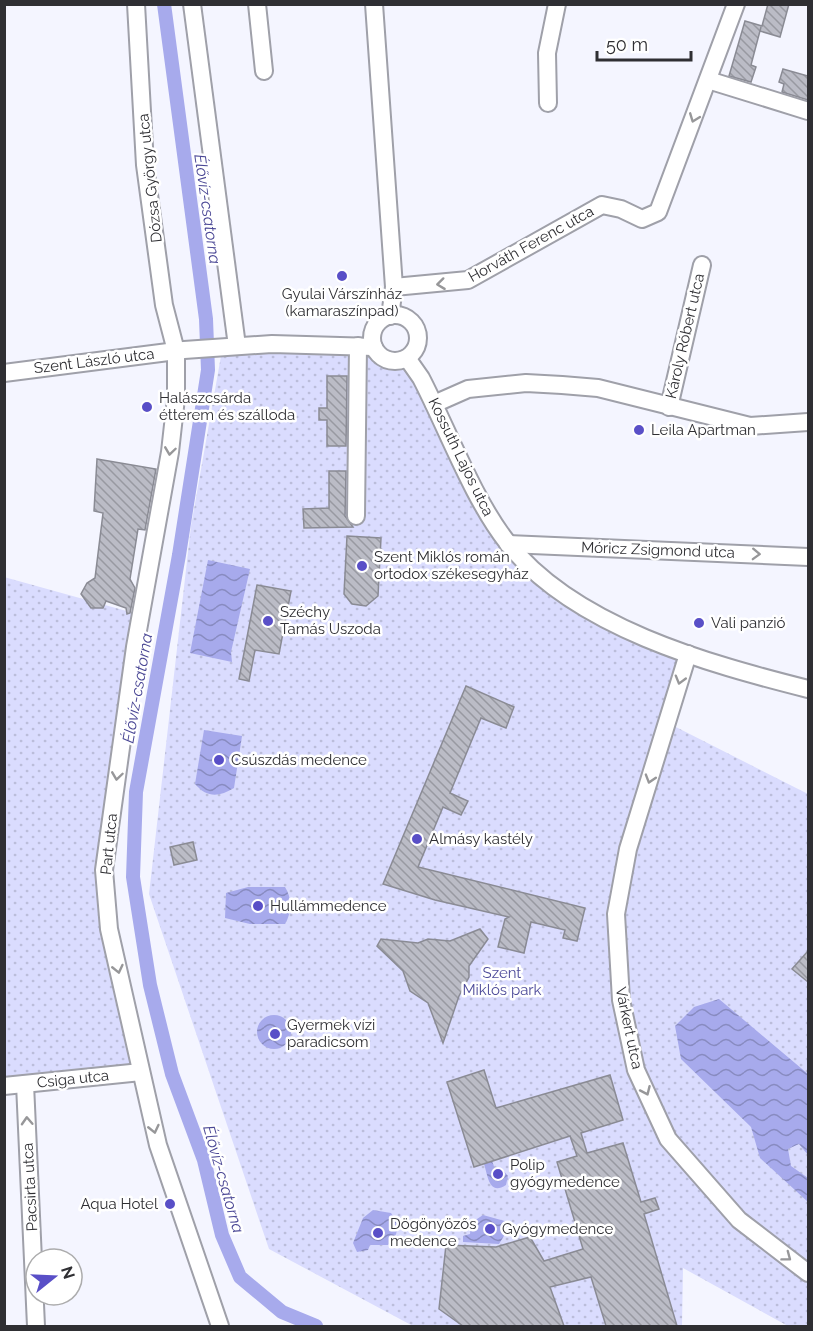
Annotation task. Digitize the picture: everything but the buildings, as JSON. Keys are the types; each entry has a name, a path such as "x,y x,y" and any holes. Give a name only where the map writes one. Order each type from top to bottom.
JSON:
{"street":[{"name":"Dózsa György utca","path":"136,4 145,165 164,305 180,350"},
{"path":"192,4 234,347 272,344 366,347 392,361 407,358 417,346 416,330 406,318 390,316 377,324 366,347 356,516"},
{"path":"257,4 264,71"},
{"path":"374,4 394,287 390,316"},
{"path":"548,103 547,53 557,4"},
{"name":"Horváth Ferenc utca","path":"394,287 468,280 602,205 621,209 642,219 658,212 736,4"},
{"path":"708,80 808,111"},
{"name":"Károly Róbert utca","path":"669,407 702,265"},
{"name":"Szent László utca","path":"4,373 180,350 234,347"},
{"name":"Part utca","path":"180,350 170,452 135,647 104,870 109,929 158,1145 220,1326"},
{"name":"Kossuth Lajos utca","path":"407,358 434,404 488,515 508,544 544,579 574,601 614,622 688,654 808,689"},
{"name":"Károly Róbert utca","path":"434,404 468,389 526,383 597,388 750,426 808,422"},
{"name":"Móricz Zsigmond utca","path":"508,544 808,557"},
{"name":"Várkert utca","path":"688,654 628,849 616,914 621,1000 636,1070 668,1140 739,1220 808,1273"},
{"name":"Csiga utca","path":"4,1086 141,1072"},
{"name":"Pacsirta utca","path":"25,1084 36,1326"}],"green space":[{"name":"Szent Miklós park","path":"272,344 378,354 392,361 407,358 488,515 544,579 688,654 668,723 808,794 808,1326 788,1326 683,1268 682,1326 413,1326 269,1249 149,894 191,526 221,356"},
{"path":"4,577 141,615 104,870 141,1072 5,1086"}],"water":[{"path":"208,560 250,569 231,652 232,662 190,653"},
{"name":"Csúszdás medence","path":"204,730 242,736 234,788 223,793 209,794 195,784"},
{"name":"Hullámmedence","path":"248,887 285,887 290,905 285,924 250,924 225,918 226,893"},
{"path":"719,999 808,1074 808,1155 799,1144 788,1149 791,1166 808,1178 808,1202 760,1158 751,1127 681,1059 675,1026 694,1007"},
{"name":"Gyermek vízi paradicsom","path":"274,1015 286,1020 291,1032 286,1044 274,1049 262,1044 257,1032 262,1020"},
{"name":"Polip gyógymedence","path":"492,1161 495,1169 502,1169 508,1176 506,1185 500,1188 493,1186 488,1179 484,1164"},
{"name":"Dögönyözős medence","path":"373,1210 391,1213 396,1221 396,1234 388,1245 370,1245 368,1250 357,1252 353,1243 363,1218"},
{"name":"Gyógymedence","path":"483,1215 512,1223 499,1244 463,1242 463,1236 470,1234 471,1223"}],"waterway":[{"name":"Élővíz-csatorna","path":"164,4 206,319 208,370 179,555 136,792 133,877 150,985 172,1074 204,1160 222,1235 240,1277 282,1312 316,1326"}],"place":[{"name":"Gyulai Várszínház (kamaraszínpad)","path":"342,276"},
{"name":"Halászcsárda étterem és szálloda","path":"147,407"},
{"name":"Leila Apartman","path":"639,430"},
{"name":"Szent Miklós román ortodox székesegyház","path":"362,566"},
{"name":"Széchy Tamás Uszoda","path":"268,621"},
{"name":"Vali panzió","path":"699,623"},
{"name":"Csúszdás medence","path":"219,760"},
{"name":"Almásy kastély","path":"417,839"},
{"name":"Hullámmedence","path":"258,906"},
{"name":"Gyermek vízi paradicsom","path":"275,1034"},
{"name":"Polip gyógymedence","path":"498,1174"},
{"name":"Aqua Hotel","path":"170,1204"},
{"name":"Gyógymedence","path":"490,1229"},
{"name":"Dögönyözős medence","path":"378,1233"}]}
